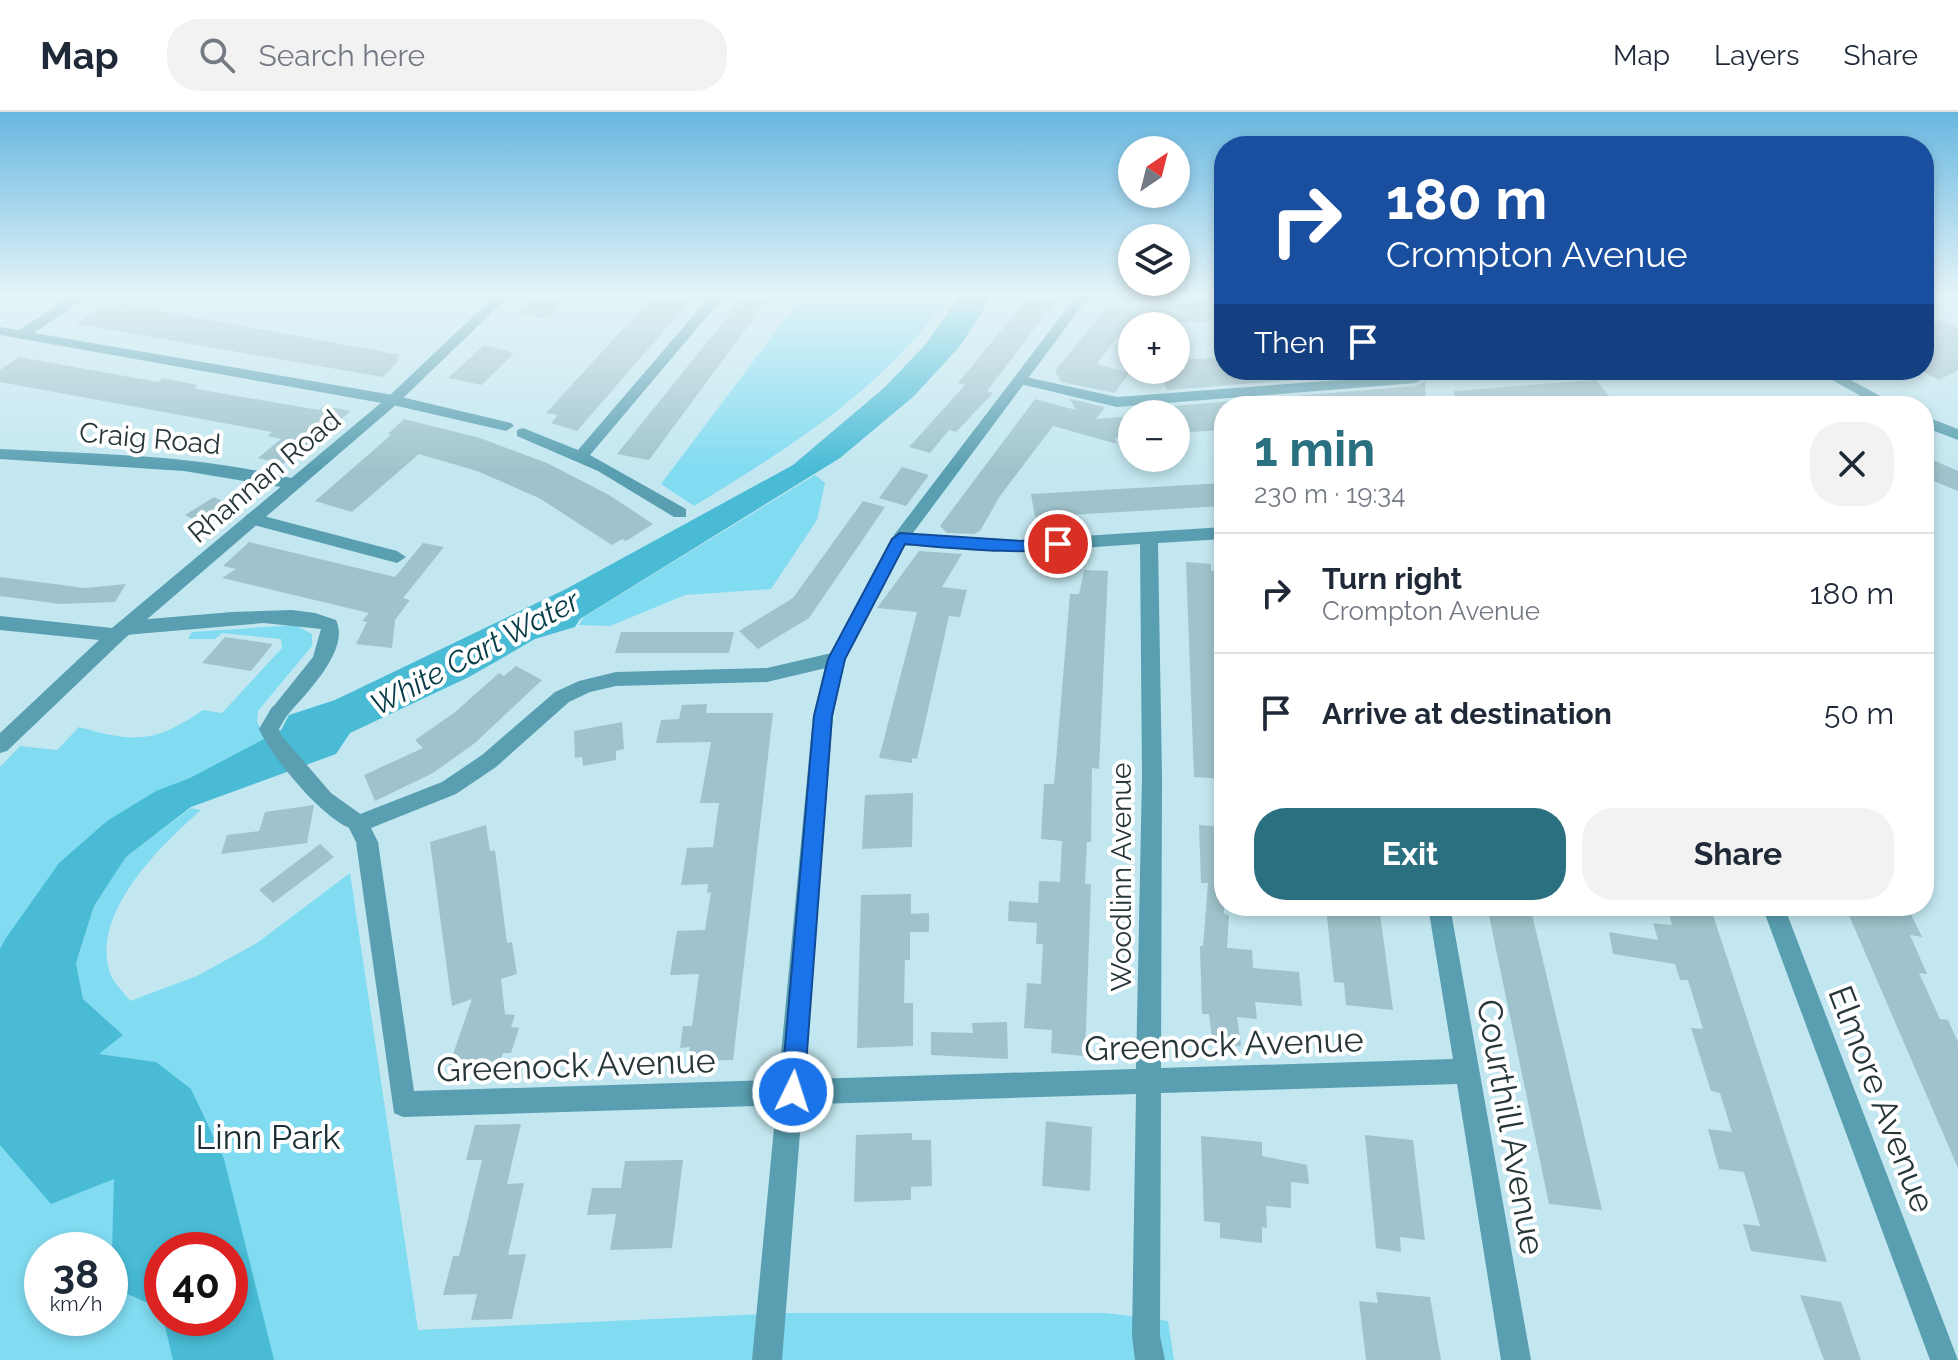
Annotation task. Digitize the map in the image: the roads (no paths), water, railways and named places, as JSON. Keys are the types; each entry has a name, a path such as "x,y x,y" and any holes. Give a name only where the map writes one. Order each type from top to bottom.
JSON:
{"street":[{"path":"125,353 393,400 506,426 581,456 680,513"},
{"name":"Rhannan Road","path":"0,745 120,632 393,400 442,353"},
{"path":"581,456 669,353"},
{"path":"767,1360 793,1092 823,716 836,659 900,539 1041,353"},
{"path":"1021,380 1117,402 1403,380"},
{"path":"1840,380 1872,396"},
{"path":"1934,425 1958,435"},
{"name":"Craig Road","path":"0,454 133,459 250,474 293,484"},
{"path":"252,519 397,557"},
{"path":"900,539 1020,546 1214,534"},
{"name":"Woodlinn Avenue","path":"1149,538 1151,1080 1146,1336 1150,1360"},
{"path":"0,623 120,632 307,616 321,618 330,625 331,637 324,655 274,720 273,739 324,799 358,824 449,788 489,761 562,697 586,686 616,679 767,675 836,659"},
{"name":"Greenock Avenue","path":"358,824 367,842 403,1104 1468,1071"},
{"name":"Courthill Avenue","path":"1441,916 1516,1360"},
{"name":"Elmore Avenue","path":"1777,916 1945,1360"}],"water":[{"name":"White Cart Water","path":"917,353 953,353 914,396 840,458 580,619 575,627 535,639 469,677 350,733 336,754 191,807 126,857 94,906 76,963 83,999 123,1035 99,1054 156,1062 191,1089 224,1159 242,1232 144,1232 144,1301 128,1294 128,1232 113,1232 114,1179 51,1204 0,1145 0,949 59,863 107,821 156,791 190,778 281,730 289,715 335,700 566,589 793,465 885,387"},
{"path":"248,1255 274,1360 173,1360 167,1336 248,1336"}],"park label":[{"name":"Linn Park","path":"268,1137"}]}
